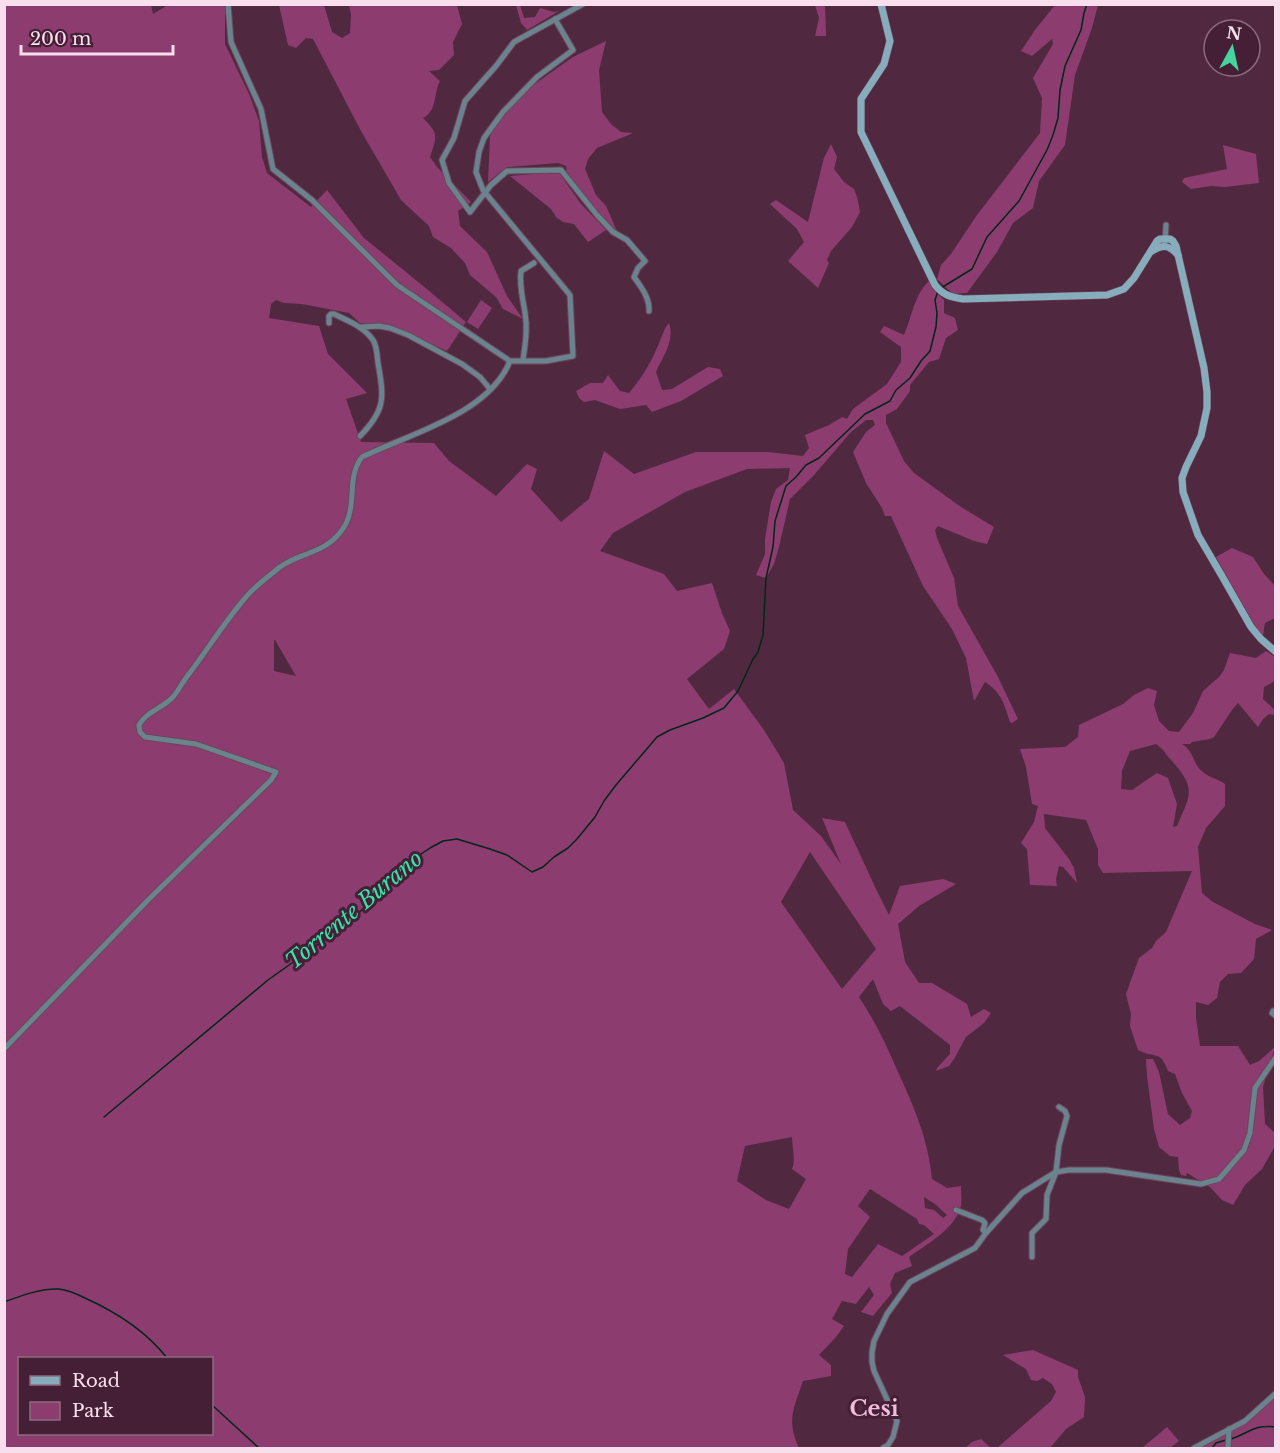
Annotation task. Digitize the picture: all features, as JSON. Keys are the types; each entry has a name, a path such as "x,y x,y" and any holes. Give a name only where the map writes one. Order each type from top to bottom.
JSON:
{"main road":[{"path":"881,4 890,41 884,64 861,99 861,132 935,285 946,296 963,299 1107,295 1124,289 1134,278 1157,241 1165,242 1170,239 1173,241 1204,368 1207,392 1205,420 1201,436 1182,478 1183,492 1198,535 1251,627 1275,652"}],"street":[{"path":"228,4 231,42 261,109 273,169 312,200 397,285 510,360 546,361 573,356 570,295 485,193 476,172 484,138 503,112 537,77 573,50 555,19"},
{"path":"583,4 514,42 465,101 454,138 442,160 449,183 470,212 491,185 507,171 561,170 597,215 614,232 627,240 645,261 638,268 634,277 650,303 649,311"},
{"path":"1165,242 1166,225"},
{"path":"523,360 527,332 520,274 534,263"},
{"path":"329,322 330,314 334,314 361,327 375,343 383,392 382,403 378,413 360,436"},
{"path":"361,327 379,326 408,335 462,364 480,377 490,389"},
{"path":"4,1049 149,899 271,780 276,771 196,744 145,737 140,732 139,725 143,718 172,698 247,596 283,565 318,551 342,530 351,508 353,475 362,457 456,415 472,405 501,378 510,360"},
{"path":"883,1449 893,1437 897,1421 874,1371 872,1352 874,1341 887,1314 910,1282 975,1248 1022,1193 1056,1172 1106,1170 1201,1184 1219,1179 1244,1150 1250,1133 1255,1088 1275,1057"},
{"path":"1032,1257 1032,1233 1046,1219 1047,1195 1056,1172 1059,1145 1067,1116 1065,1111 1059,1107"},
{"path":"956,1210 982,1220 985,1223 983,1230 986,1233"},
{"path":"1194,1449 1245,1421 1275,1393"},
{"path":"1228,1447 1229,1431"}],"green space":[{"path":"5,5 151,5 153,14 168,5 225,5 225,44 259,121 262,157 267,173 311,207 327,190 364,238 466,322 447,351 390,326 360,323 349,313 302,304 276,300 271,304 269,318 319,326 328,354 367,393 346,399 361,442 434,443 449,461 496,496 527,464 537,469 531,489 561,522 589,499 604,451 634,474 696,452 768,452 803,456 809,448 805,435 842,417 847,419 853,409 887,384 901,362 901,347 880,332 884,326 904,335 917,299 929,281 932,288 944,300 944,313 955,318 958,330 946,338 939,359 929,362 910,385 910,391 897,409 886,415 886,423 904,461 914,473 961,507 994,527 987,544 938,526 935,530 954,578 958,606 998,677 1018,719 1012,723 999,695 985,682 974,701 966,658 952,629 923,586 891,516 885,516 866,483 853,452 866,432 875,425 873,420 866,420 851,432 790,499 774,564 766,578 756,575 765,554 771,502 776,489 788,480 790,468 747,469 685,492 613,533 600,551 664,574 677,591 712,583 730,631 724,649 687,679 709,709 734,689 764,730 784,763 793,810 821,836 841,864 822,818 845,822 889,915 900,886 943,879 956,884 919,906 898,924 905,962 919,983 932,983 967,1004 971,1017 984,1009 991,1013 984,1023 966,1037 949,1066 936,1071 950,1054 950,1045 900,1006 891,1011 883,1004 873,979 859,997 885,1043 915,1112 924,1137 932,1179 947,1188 961,1186 961,1206 947,1229 909,1257 912,1266 895,1273 890,1284 892,1293 873,1316 861,1312 874,1295 869,1287 856,1304 842,1301 832,1319 844,1326 819,1355 831,1365 831,1376 803,1381 794,1407 792,1422 799,1448 5,1448","holes":["275,640 296,676 274,671","810,852 876,949 842,989 781,902","792,1137 794,1157 792,1169 806,1179 789,1209 766,1200 737,1181 745,1146","870,1189 917,1219 919,1224 924,1225 934,1234 902,1256 878,1244 852,1277 845,1274 848,1249 870,1217 858,1206","924,1197 935,1204 947,1215 943,1218 934,1210 925,1208"]},
{"path":"279,5 324,5 332,32 342,38 350,33 349,5 457,5 462,24 453,42 454,55 439,70 429,71 440,81 431,111 423,118 432,128 435,136 430,157 471,202 458,211 460,226 487,252 507,296 523,319 503,309 496,297 470,275 465,263 451,248 433,237 429,226 401,200 361,131 313,39 306,38 296,48 288,45"},
{"path":"516,5 520,5 524,18 535,17 540,8 559,11 527,30 521,23"},
{"path":"815,5 825,5 826,36 815,36 819,18"},
{"path":"1055,5 1098,5 1075,75 1065,145 1039,181 1033,208 1013,223 997,252 967,293 953,294 937,279 941,265 1040,133 1042,98 1033,78 1053,44 1052,39 1032,56 1021,51"},
{"path":"606,41 599,70 602,112 621,132 633,133 597,148 588,159 585,169 596,195 606,206 617,231 598,213 567,174 566,166 558,163 507,167 488,182 492,130 515,98 573,57"},
{"path":"831,144 837,157 834,169 844,182 854,189 860,212 852,227 831,251 827,260 829,263 818,288 788,261 804,242 797,229 770,204 776,200 808,222 824,158"},
{"path":"1223,145 1256,154 1259,183 1191,189 1182,182 1184,178 1227,169"},
{"path":"560,174 581,204 606,230 588,242 574,224 563,222 556,217 551,209 510,176"},
{"path":"481,300 492,308 478,329 467,322"},
{"path":"669,323 669,342 656,372 662,390 672,389 708,367 720,369 723,376 681,401 652,412 646,405 620,409 595,400 584,402 579,398 576,391 590,383 603,383 608,375 620,391 629,393 641,378"},
{"path":"1232,548 1253,557 1275,586 1275,618 1265,623 1263,636 1216,557"},
{"path":"1266,651 1275,657 1275,681 1264,687 1263,699 1275,710 1275,715 1269,714 1258,727 1238,703 1214,737 1182,744 1189,751 1199,769 1225,784 1225,806 1206,828 1198,847 1202,893 1213,902 1255,924 1272,930 1256,939 1254,959 1241,973 1228,974 1220,982 1217,998 1208,1005 1196,1002 1200,1046 1238,1046 1250,1065 1259,1061 1275,1047 1263,1087 1265,1124 1275,1133 1275,1146 1262,1169 1245,1185 1233,1205 1222,1200 1210,1187 1187,1173 1186,1176 1181,1175 1178,1157 1170,1156 1159,1147 1154,1129 1146,1059 1153,1059 1159,1072 1168,1114 1180,1125 1190,1118 1192,1111 1175,1074 1168,1071 1159,1057 1138,1050 1130,1026 1131,1014 1126,994 1139,958 1152,948 1166,932 1192,871 1103,873 1098,865 1098,849 1086,820 1044,814 1045,828 1069,859 1074,868 1077,883 1063,867 1059,866 1057,886 1030,885 1027,849 1021,843 1034,822 1038,806 1032,804 1026,767 1020,749 1065,747 1078,737 1079,725 1123,704 1148,688 1157,691 1154,705 1159,721 1169,731 1179,732 1193,713 1203,691 1224,670 1230,653 1256,658","holes":["1156,744 1180,771 1188,786 1188,799 1177,826 1173,827 1177,804 1168,778 1157,773 1132,790 1121,789 1122,771 1130,751"]},
{"path":"1033,1350 1078,1370 1085,1397 1084,1417 1066,1429 1050,1448 997,1448 1051,1401 1056,1392 1052,1384 1043,1378 1037,1381 1031,1380 1026,1369 1003,1355"},
{"path":"1275,1392 1275,1448 1198,1448 1244,1419"},
{"path":"1167,1427 1179,1441 1170,1448 1142,1448"},
{"path":"981,1439 991,1448 965,1448 972,1442"}],"waterway":[{"name":"Torrente Burano","path":"941,288 972,269 987,237 1019,201 1047,150 1058,118 1065,66 1081,30 1087,4"},
{"name":"Torrente Burano","path":"104,1117 268,980 334,933 381,894 415,858 430,848 443,841 457,839 507,855 532,872 543,867 577,839 616,785 657,737 724,708 738,691 758,652 763,635 766,578 773,547 775,521 786,486 806,465 819,458 865,414 890,401 896,390 910,378 930,351 936,327 935,300 938,291"},
{"path":"4,1302 45,1290 70,1291 108,1309 130,1323 150,1339 166,1357"},
{"path":"213,1406 259,1448"},
{"path":"1231,1439 1257,1428 1276,1427"},
{"path":"1212,1448 1216,1443 1226,1440"}],"district":[{"name":"Cesi","path":"874,1408"}]}
